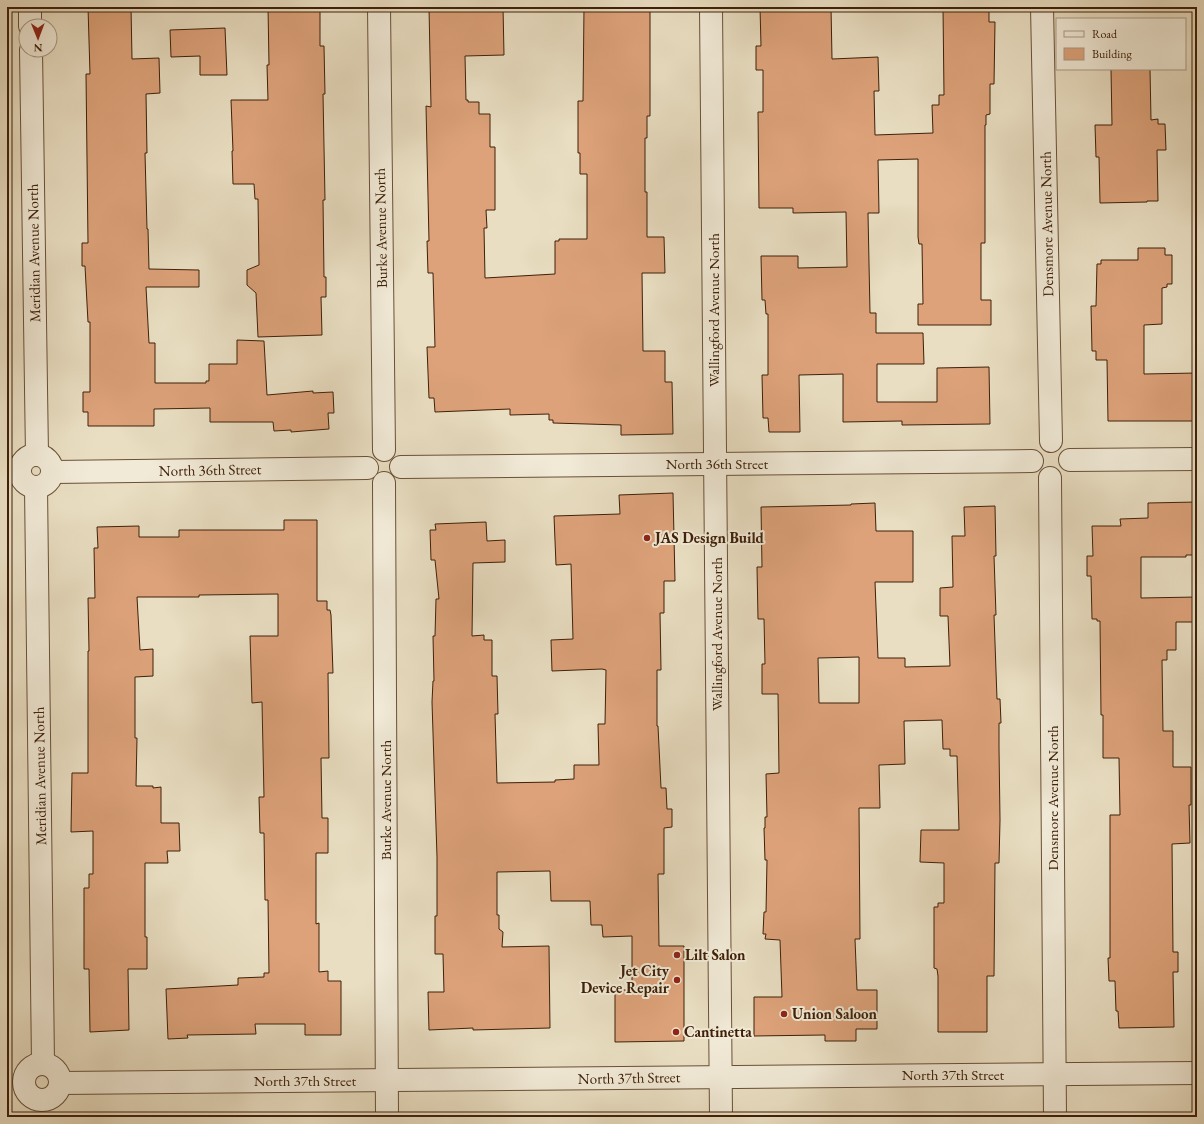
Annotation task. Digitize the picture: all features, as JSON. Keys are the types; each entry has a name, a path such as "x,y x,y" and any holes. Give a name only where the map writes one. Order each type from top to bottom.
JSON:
{"street":[{"path":"30,7 30,18"},
{"name":"Burke Avenue North","path":"379,7 384,450"},
{"name":"Wallingford Avenue North","path":"711,7 721,1117"},
{"name":"Densmore Avenue North","path":"1042,7 1051,441"},
{"name":"Meridian Avenue North","path":"31,58 36,455"},
{"path":"1051,441 1065,446 1070,460 1068,469 1058,478 1050,478 1040,475 1035,471 1032,461 1037,447 1042,443 1051,441"},
{"path":"384,450 392,451 400,459 401,468 399,475 395,479 384,484 373,480 369,476 366,464 368,458 372,454 376,451 384,450"},
{"path":"36,455 43,456 48,459 51,463 53,472 48,483 44,486 36,488 27,485 14,473 24,460 28,457 36,455"},
{"path":"1070,460 1197,459"},
{"name":"North 36th Street","path":"401,468 1032,461"},
{"name":"North 36th Street","path":"53,472 367,468"},
{"name":"Densmore Avenue North","path":"1050,478 1055,1117"},
{"name":"Burke Avenue North","path":"384,484 387,1117"},
{"name":"Meridian Avenue North","path":"36,488 43,1064"},
{"path":"43,1064 47,1064 57,1071 60,1077 60,1083 56,1095 51,1098 42,1108 34,1098 15,1083 26,1074 29,1069 43,1064"},
{"name":"North 37th Street","path":"60,1083 1197,1073"}],"building":[{"path":"88,7 131,7 132,59 159,58 160,93 146,94 147,153 145,153 149,269 199,270 199,287 146,287 149,343 155,343 155,383 206,383 206,381 209,381 209,364 237,364 237,340 264,341 267,395 313,391 313,393 333,392 334,413 328,413 329,429 291,432 291,430 274,431 273,422 210,422 210,408 154,409 154,426 88,426 88,412 83,412 83,392 90,392 90,322 88,322 85,266 82,266 82,243 88,243 86,74 90,74"},
{"path":"268,7 320,7 320,46 324,46 325,94 323,94 325,200 323,200 324,277 326,277 326,297 321,297 322,335 258,337 256,293 247,285 247,270 259,265 258,199 255,199 254,184 233,184 231,100 268,100"},
{"path":"429,7 503,7 504,55 465,56 466,100 468,100 468,102 479,102 479,114 490,114 490,147 495,147 495,210 486,210 487,228 484,228 485,278 555,274 555,241 559,241 559,239 587,239 587,174 580,174 580,153 578,153 578,101 583,101 584,7 650,7 650,116 647,116 647,138 645,138 647,237 664,237 665,273 642,273 643,351 665,351 665,382 672,382 673,434 621,435 621,425 553,423 553,420 549,420 549,414 510,415 510,409 435,412 434,398 429,398 427,347 435,347 433,273 428,273 427,241 429,241 426,106 431,107"},
{"path":"760,7 831,7 832,59 878,57 879,91 874,91 875,135 933,133 932,105 939,105 939,95 944,95 943,7 989,7 989,22 995,22 994,84 990,84 990,114 986,115 985,125 985,243 981,243 981,300 991,300 991,325 918,325 918,304 923,304 922,244 919,244 918,237 918,159 878,160 879,213 868,213 870,313 876,313 876,333 923,333 924,364 877,364 877,402 937,402 937,368 989,367 990,424 902,425 902,421 843,422 843,374 799,375 800,432 769,432 768,418 763,418 762,375 768,375 768,314 766,314 765,300 762,300 761,256 798,256 798,268 847,267 846,212 793,213 793,208 759,208 758,112 763,112 763,70 756,70 756,46 761,46"},
{"path":"225,28 227,75 200,75 200,56 171,57 170,30"},
{"path":"1111,70 1150,70 1151,120 1158,119 1158,124 1165,124 1166,150 1157,150 1158,201 1100,203 1099,157 1096,157 1095,125 1112,125"},
{"path":"1138,248 1165,248 1165,255 1172,255 1172,284 1167,284 1167,287 1162,288 1162,324 1144,325 1144,374 1197,373 1197,421 1108,421 1107,360 1096,360 1096,351 1092,351 1091,306 1096,306 1097,264 1101,264 1101,260 1138,260"},
{"path":"673,493 675,581 664,581 664,613 660,613 661,670 657,670 657,726 661,788 666,788 667,809 672,809 672,827 664,828 664,874 658,874 659,946 684,946 684,1041 615,1042 615,990 632,990 632,936 603,937 602,925 591,925 590,901 551,901 550,871 497,872 497,915 499,915 499,929 503,932 502,947 549,946 550,1028 473,1030 473,1028 429,1030 428,992 444,992 443,954 435,954 435,916 437,916 437,857 432,702 434,681 433,636 435,636 436,599 439,599 435,560 431,560 430,530 436,530 435,524 486,522 487,541 505,540 505,562 473,563 472,636 484,635 484,640 492,640 492,676 497,676 498,714 495,714 497,783 555,782 555,780 574,779 574,765 599,765 598,724 605,724 606,670 552,671 551,640 573,639 571,564 556,565 554,516 620,514 619,495"},
{"path":"1197,502 1197,555 1186,555 1186,557 1141,557 1141,598 1197,597 1197,622 1176,622 1176,650 1167,650 1167,660 1162,660 1163,731 1173,731 1173,767 1191,767 1191,805 1189,805 1190,843 1172,844 1173,952 1178,952 1178,972 1173,972 1174,1027 1119,1028 1118,1011 1116,1011 1115,981 1109,981 1108,958 1110,958 1110,815 1120,815 1119,758 1103,758 1100,621 1097,621 1097,619 1092,619 1091,576 1087,576 1087,556 1093,556 1092,526 1121,526 1120,519 1148,518 1148,503"},
{"path":"875,503 876,531 913,531 913,582 875,582 878,658 905,658 905,667 950,666 948,616 940,616 940,588 953,587 952,536 965,536 964,507 995,506 996,556 994,556 996,615 994,615 997,699 1000,699 1001,723 999,723 1000,820 999,863 995,863 994,976 987,976 987,1032 938,1032 938,976 937,969 934,968 934,907 938,907 938,903 944,903 944,863 920,862 921,830 959,830 957,756 950,756 950,749 943,749 942,720 904,721 905,764 879,765 880,808 859,808 860,939 855,939 857,990 877,990 877,1029 856,1029 856,1041 825,1041 825,1035 754,1036 754,997 782,997 780,940 765,939 766,934 763,934 764,912 766,912 767,860 765,860 764,828 765,817 767,817 766,774 779,773 778,694 762,694 762,664 765,664 764,619 758,619 757,567 762,567 761,507","holes":["859,657 859,703 819,703 818,658"]},
{"path":"284,520 317,520 317,601 327,601 327,610 330,610 331,615 333,673 328,673 329,758 321,758 322,818 328,818 328,853 316,853 316,924 319,923 319,972 328,971 328,981 341,981 341,1035 305,1035 305,1024 255,1024 256,1034 187,1035 188,1038 168,1039 166,989 238,985 238,978 264,977 264,973 269,973 268,900 265,900 264,833 260,833 259,797 264,797 262,702 252,703 250,636 278,636 278,594 199,595 199,597 137,597 140,650 153,649 153,676 135,677 135,738 137,738 136,786 153,786 153,788 161,787 161,823 179,823 180,851 167,851 168,863 145,863 145,937 147,937 147,969 128,969 129,1030 90,1032 89,969 84,969 84,888 89,888 89,874 93,874 93,831 71,832 72,773 88,773 88,598 95,598 94,548 98,548 97,527 139,526 139,537 179,537 179,530 284,530"}],"place":[{"name":"JAS Design Build","path":"647,538"},
{"name":"Lilt Salon","path":"677,955"},
{"name":"Jet City Device Repair","path":"677,980"},
{"name":"Union Saloon","path":"784,1014"},
{"name":"Cantinetta","path":"676,1032"}]}
